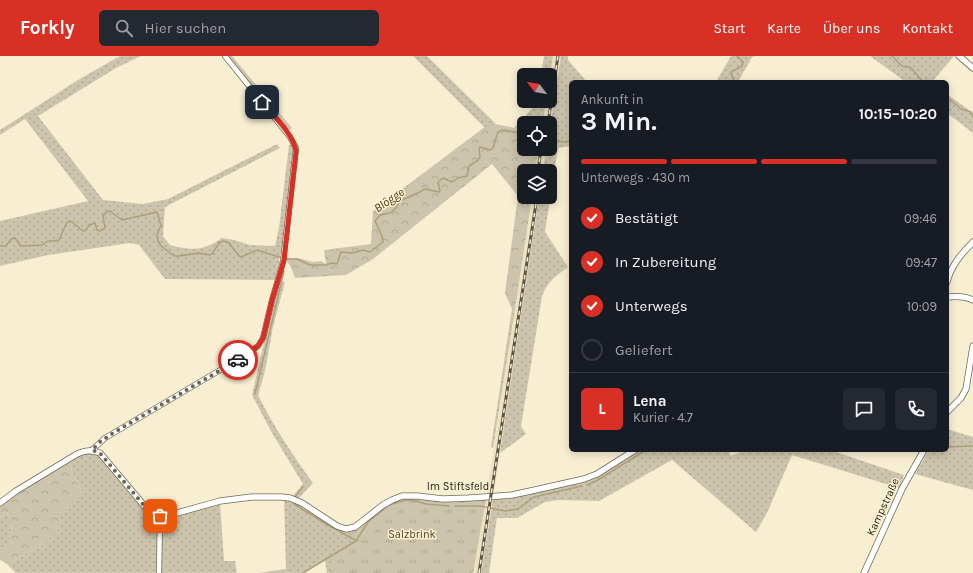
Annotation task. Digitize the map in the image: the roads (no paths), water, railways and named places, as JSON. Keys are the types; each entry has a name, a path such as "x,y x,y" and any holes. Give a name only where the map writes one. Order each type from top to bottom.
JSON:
{"street":[{"path":"92,450 105,438 249,353 258,346 263,338 283,262 296,152 295,144 225,56"},
{"path":"959,56 973,68"},
{"path":"949,276 957,260 973,242"},
{"path":"949,296 967,297 973,300"},
{"path":"949,410 961,398 966,389 973,346"},
{"path":"0,502 77,454 92,450 100,453 147,509 160,516 159,573"},
{"name":"Im Stiftsfeld","path":"160,516 170,516 226,500 252,497 290,498 302,503 337,526 346,529 355,527 383,505 402,496 443,499 512,495 584,479 597,474 632,452"},
{"name":"Kampstraße","path":"864,573 902,489 923,452"}],"waterway":[{"name":"Blögge","path":"733,80 731,72 742,66 743,62 737,56"},
{"name":"Blögge","path":"892,56 901,66 910,67 921,80"},
{"name":"Blögge","path":"949,99 961,109 971,112 973,117"},
{"name":"Blögge","path":"0,246 6,246 11,239 15,238 21,246 42,245 48,241 59,240 67,222 71,221 83,231 86,230 89,225 95,223 97,230 100,231 105,228 103,216 106,212 110,211 122,220 157,212 161,225 157,235 158,241 161,246 174,256 199,253 208,255 212,254 220,242 224,241 229,243 241,257 257,250 279,257 297,259 310,265 337,264 341,252 352,253 363,250 370,252 383,242 382,236 375,221 380,215 390,213 395,209 400,201 424,189 439,192 438,182 443,178 452,182 458,178 467,176 469,166 480,157 479,148 481,147 490,150 493,148 498,132 503,130 517,133"},
{"name":"Blögge","path":"557,140 569,141"},
{"path":"255,394 284,271"},
{"path":"949,447 973,446"},
{"path":"587,485 598,480 643,452"},
{"path":"455,506 481,506 505,511 518,509 534,497 582,486"},
{"path":"295,497 303,487"},
{"path":"303,573 356,541 368,522 389,505 407,500 426,504 449,506"},
{"path":"294,502 294,504 326,524 357,541"}],"railway":[{"path":"549,116 558,56"},
{"path":"539,164 540,156"},
{"path":"479,573 536,204"}],"park label":[{"name":"Salzbrink","path":"412,534"}]}
